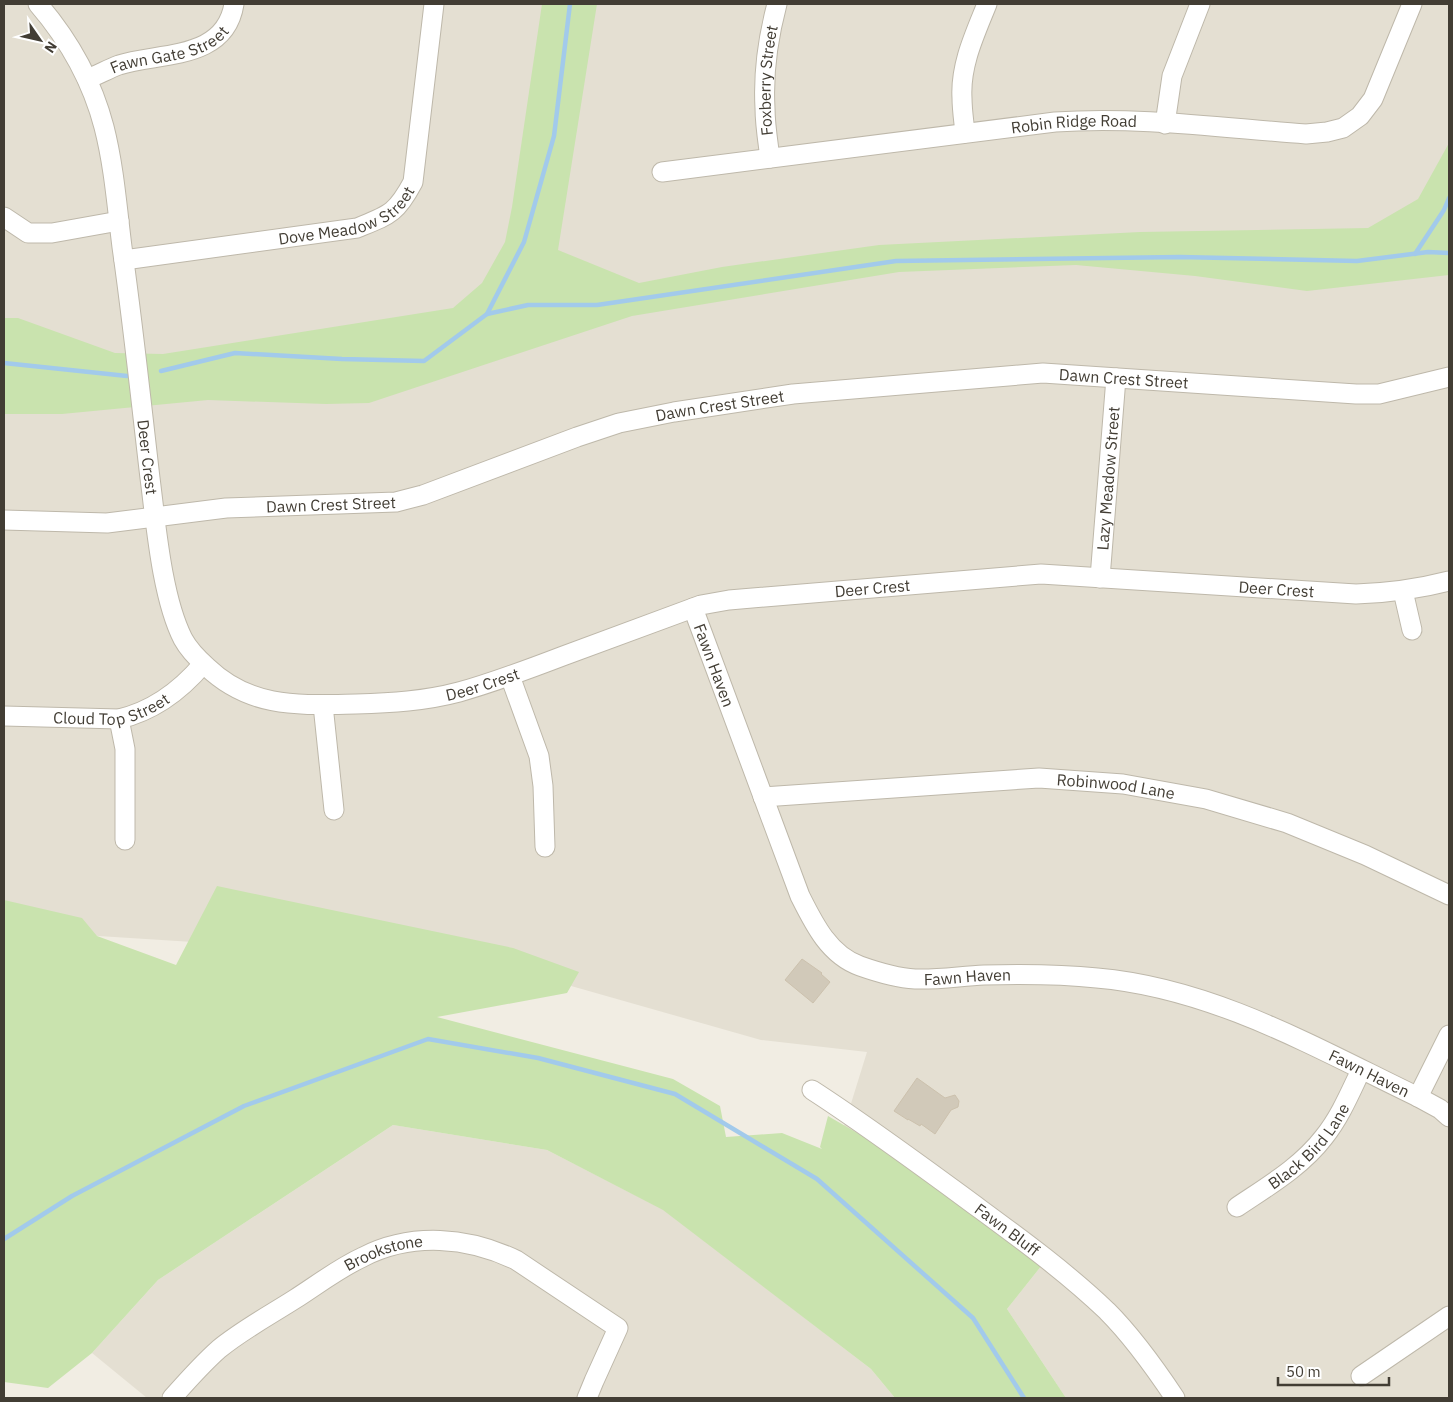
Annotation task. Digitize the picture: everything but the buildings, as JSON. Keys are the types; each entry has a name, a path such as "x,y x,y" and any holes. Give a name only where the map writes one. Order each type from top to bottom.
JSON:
{"street":[{"name":"Deer Crest","path":"38,4 69,45 96,100 104,128 119,221 155,517 165,583 172,610 183,639 203,664 236,689 262,700 276,703 323,704 396,702 430,698 458,692 510,676 694,608 729,600 1042,574 1356,594 1403,591 1449,581"},
{"name":"Fawn Gate Street","path":"87,79 120,65 179,54 205,45 222,31 232,13 234,4"},
{"name":"Dove Meadow Street","path":"124,260 358,228 388,216 403,201 412,182 434,4"},
{"name":"Foxberry Street","path":"770,158 765,108 765,74 769,39 777,4"},
{"path":"966,133 962,97 964,69 967,55 987,4"},
{"path":"1165,124 1172,76 1200,4"},
{"name":"Robin Ridge Road","path":"662,172 966,133 1090,120 1306,134 1327,132 1343,128 1360,116 1373,100 1412,4"},
{"path":"4,217 28,233 52,233 119,221"},
{"name":"Dawn Crest Street","path":"4,520 108,523 226,508 396,502 423,495 619,423 674,412 794,394 1043,373 1379,394 1449,377"},
{"name":"Lazy Meadow Street","path":"1100,578 1116,378"},
{"path":"1403,591 1412,630"},
{"name":"Fawn Haven","path":"694,608 800,896 812,921 826,942 846,958 858,965 878,972 913,979 1036,974 1099,978 1160,987 1231,1010 1282,1031 1418,1097 1449,1116"},
{"name":"Cloud Top Street","path":"4,716 120,719 137,715 173,694 203,664"},
{"path":"510,676 539,756 543,786 545,848"},
{"path":"323,704 334,810"},
{"path":"120,719 125,749 124,840"},
{"name":"Robinwood Lane","path":"763,797 1039,778 1123,784 1206,799 1287,823 1365,854 1449,895"},
{"path":"1418,1097 1449,1035"},
{"name":"Black Bird Lane","path":"1237,1207 1279,1179 1312,1152 1335,1121 1361,1070"},
{"name":"Fawn Bluff","path":"812,1090 902,1151 1058,1269 1108,1312 1151,1363 1175,1398"},
{"name":"Brookstone","path":"172,1398 220,1349 362,1257 396,1245 431,1240 466,1242 500,1252 532,1269 618,1328 587,1398"},
{"path":"1361,1376 1449,1316"}],"shaded area":[{"path":"4,4 1449,4 1449,1398 1066,1398 1007,1309 1042,1265 866,1138 844,1126 867,1052 761,1040 522,972 334,951 4,930"},
{"path":"393,1125 547,1150 664,1210 871,1369 895,1398 147,1398 92,1353 158,1280"}],"green space":[{"path":"542,4 597,4 558,250 639,283 722,267 879,245 1140,232 1368,228 1418,199 1449,143 1449,275 1307,291 1195,276 1076,265 899,272 632,316 369,403 326,404 208,400 62,414 4,414 4,318 18,318 115,353 163,354 453,308 482,283 505,242 512,207"},
{"path":"217,886 513,948 579,972 567,993 437,1017 673,1079 720,1106 726,1137 782,1133 822,1149 820,1147 828,1116 866,1138 1042,1265 1007,1309 1066,1398 895,1398 871,1369 663,1210 547,1150 393,1125 158,1280 92,1353 48,1388 4,1382 4,900 82,918 97,936 176,965"}],"waterway":[{"path":"161,371 235,353 424,361 487,314 524,242 554,136 570,4"},
{"path":"1415,254 1444,210 1449,198"},
{"path":"487,314 528,305 597,305 896,261 1180,257 1357,261 1428,252 1449,253"},
{"path":"4,363 127,376"},
{"path":"4,1239 72,1196 244,1106 428,1039 538,1058 675,1094 817,1179 973,1318 1024,1398"}]}
